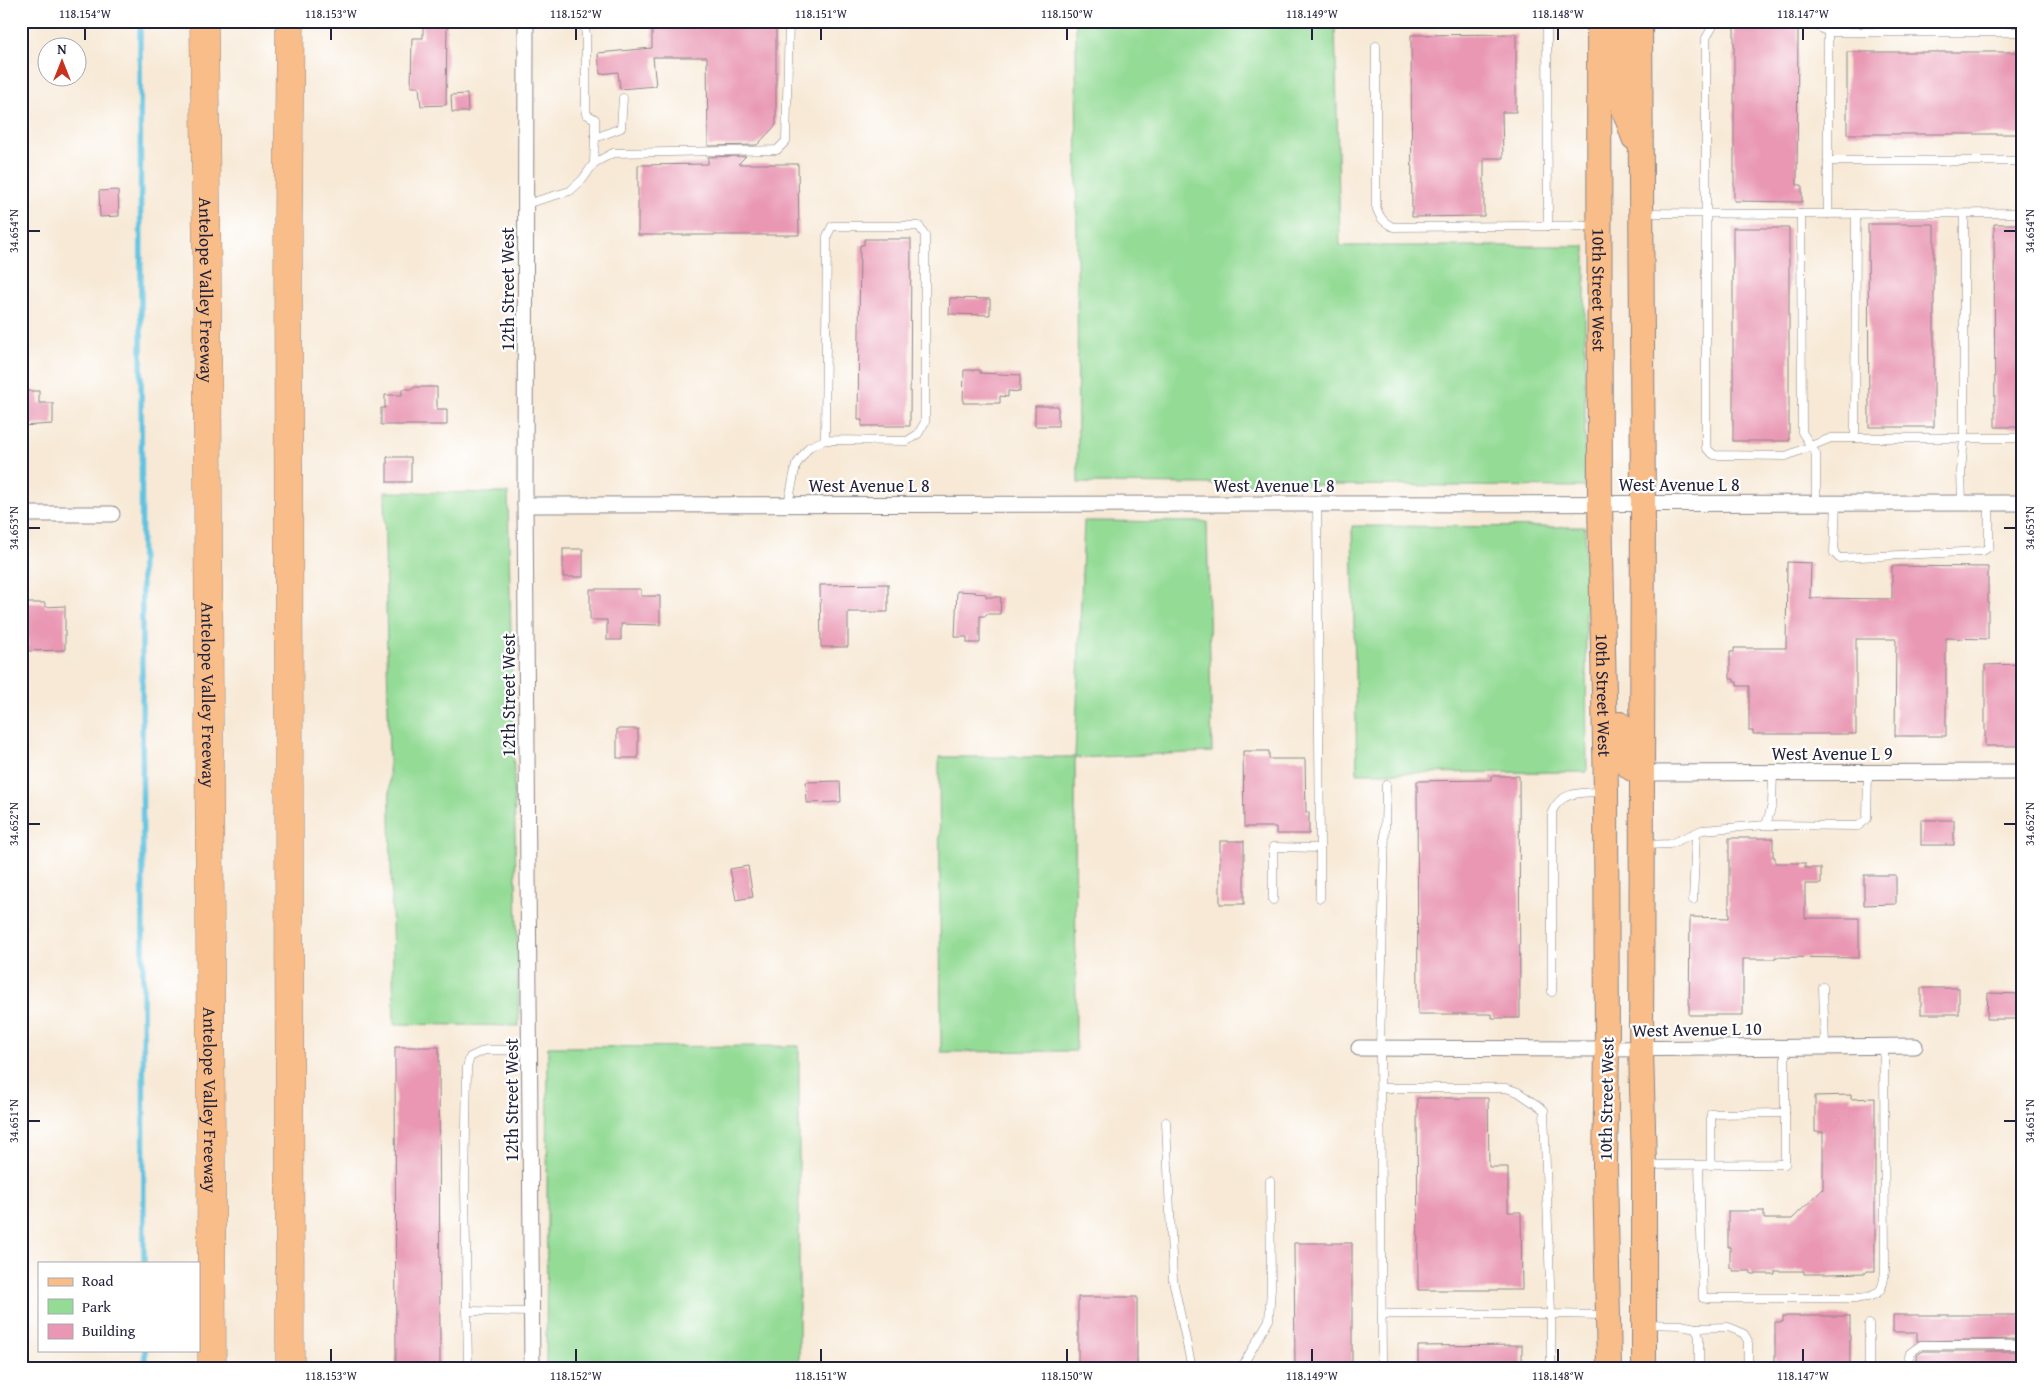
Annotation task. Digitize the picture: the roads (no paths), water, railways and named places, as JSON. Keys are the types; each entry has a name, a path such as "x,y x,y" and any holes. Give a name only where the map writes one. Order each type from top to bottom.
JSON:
{"highway":[{"name":"Antelope Valley Freeway","path":"204,21 212,1368"},
{"path":"290,21 288,250 290,1368"}],"main road":[{"name":"10th Street West","path":"1599,21 1601,226 1600,502 1606,792 1607,1049 1605,1165 1609,1368"},
{"path":"1619,21 1622,104 1640,156"},
{"name":"10th Street West","path":"1640,21 1643,502 1641,1049 1644,1165 1644,1368"},
{"path":"1603,636 1614,662 1620,686 1622,753 1626,766 1632,771 1642,773"}],"street":[{"name":"12th Street West","path":"526,21 525,505 532,1368"},
{"name":"West Avenue L 8","path":"525,505 1600,502 2023,503"},
{"path":"21,514 112,514"},
{"name":"West Avenue L 9","path":"1642,773 2023,772"},
{"name":"West Avenue L 10","path":"1359,1048 1641,1049 1915,1046"}],"lane":[{"path":"578,21 583,22 586,34 586,114 595,119 594,164"},
{"path":"526,204 570,191 583,179 594,164 613,153 777,150 786,142 789,21"},
{"path":"1547,21 1548,226"},
{"path":"1716,21 1706,38 1706,448 1714,455 1786,456 1831,438 2023,438"},
{"path":"1809,21 1828,32 2023,32"},
{"path":"1826,21 1828,32 1828,214"},
{"path":"1376,46 1376,206 1379,216 1386,223 1393,227 1601,226"},
{"path":"595,135 595,138 622,128 623,98"},
{"path":"1828,161 2023,161"},
{"path":"1641,213 2023,214"},
{"path":"1801,214 1802,432 1816,454 1816,502"},
{"path":"1855,438 1856,214"},
{"path":"1962,503 1961,470 1964,438 1964,214"},
{"path":"788,504 796,465 810,447 825,440 907,441 918,434 925,422 925,235 919,226 832,226 827,236 825,440"},
{"path":"1836,502 1834,553 1839,558 1983,551 1989,547 1988,503"},
{"path":"1317,503 1320,898"},
{"path":"1766,825 1772,805 1773,772"},
{"path":"1642,845 1670,844 1702,830 1766,825 1858,826 1867,819 1868,772"},
{"path":"1382,1368 1380,1048 1386,785"},
{"path":"1552,992 1552,812 1556,803 1569,794 1606,792"},
{"path":"1693,900 1696,833"},
{"path":"1273,900 1273,847 1320,848"},
{"path":"1823,987 1825,1047"},
{"path":"1644,1165 1785,1164 1785,1047"},
{"path":"1699,1165 1703,1298 1860,1298 1872,1297 1880,1292 1886,1271 1884,1047"},
{"path":"468,1368 465,1187 467,1067 470,1057 484,1050 530,1050"},
{"path":"1381,1088 1506,1088 1518,1092 1544,1110 1551,1368"},
{"path":"1711,1165 1711,1114 1785,1113"},
{"path":"1166,1122 1173,1280 1192,1368"},
{"path":"1242,1368 1268,1320 1270,1288 1270,1181"},
{"path":"468,1311 531,1312"},
{"path":"1383,1314 1608,1315"},
{"path":"1644,1324 1681,1325 1696,1328 1728,1327 1744,1334 1748,1340 1748,1368"},
{"path":"1869,1324 1869,1368"},
{"path":"1696,1328 1699,1337 1700,1368"},
{"path":"1906,1368 1910,1353 1921,1345 2023,1345"}],"waterway":[{"path":"140,21 144,1262"},
{"path":"145,1352 145,1368"}]}
